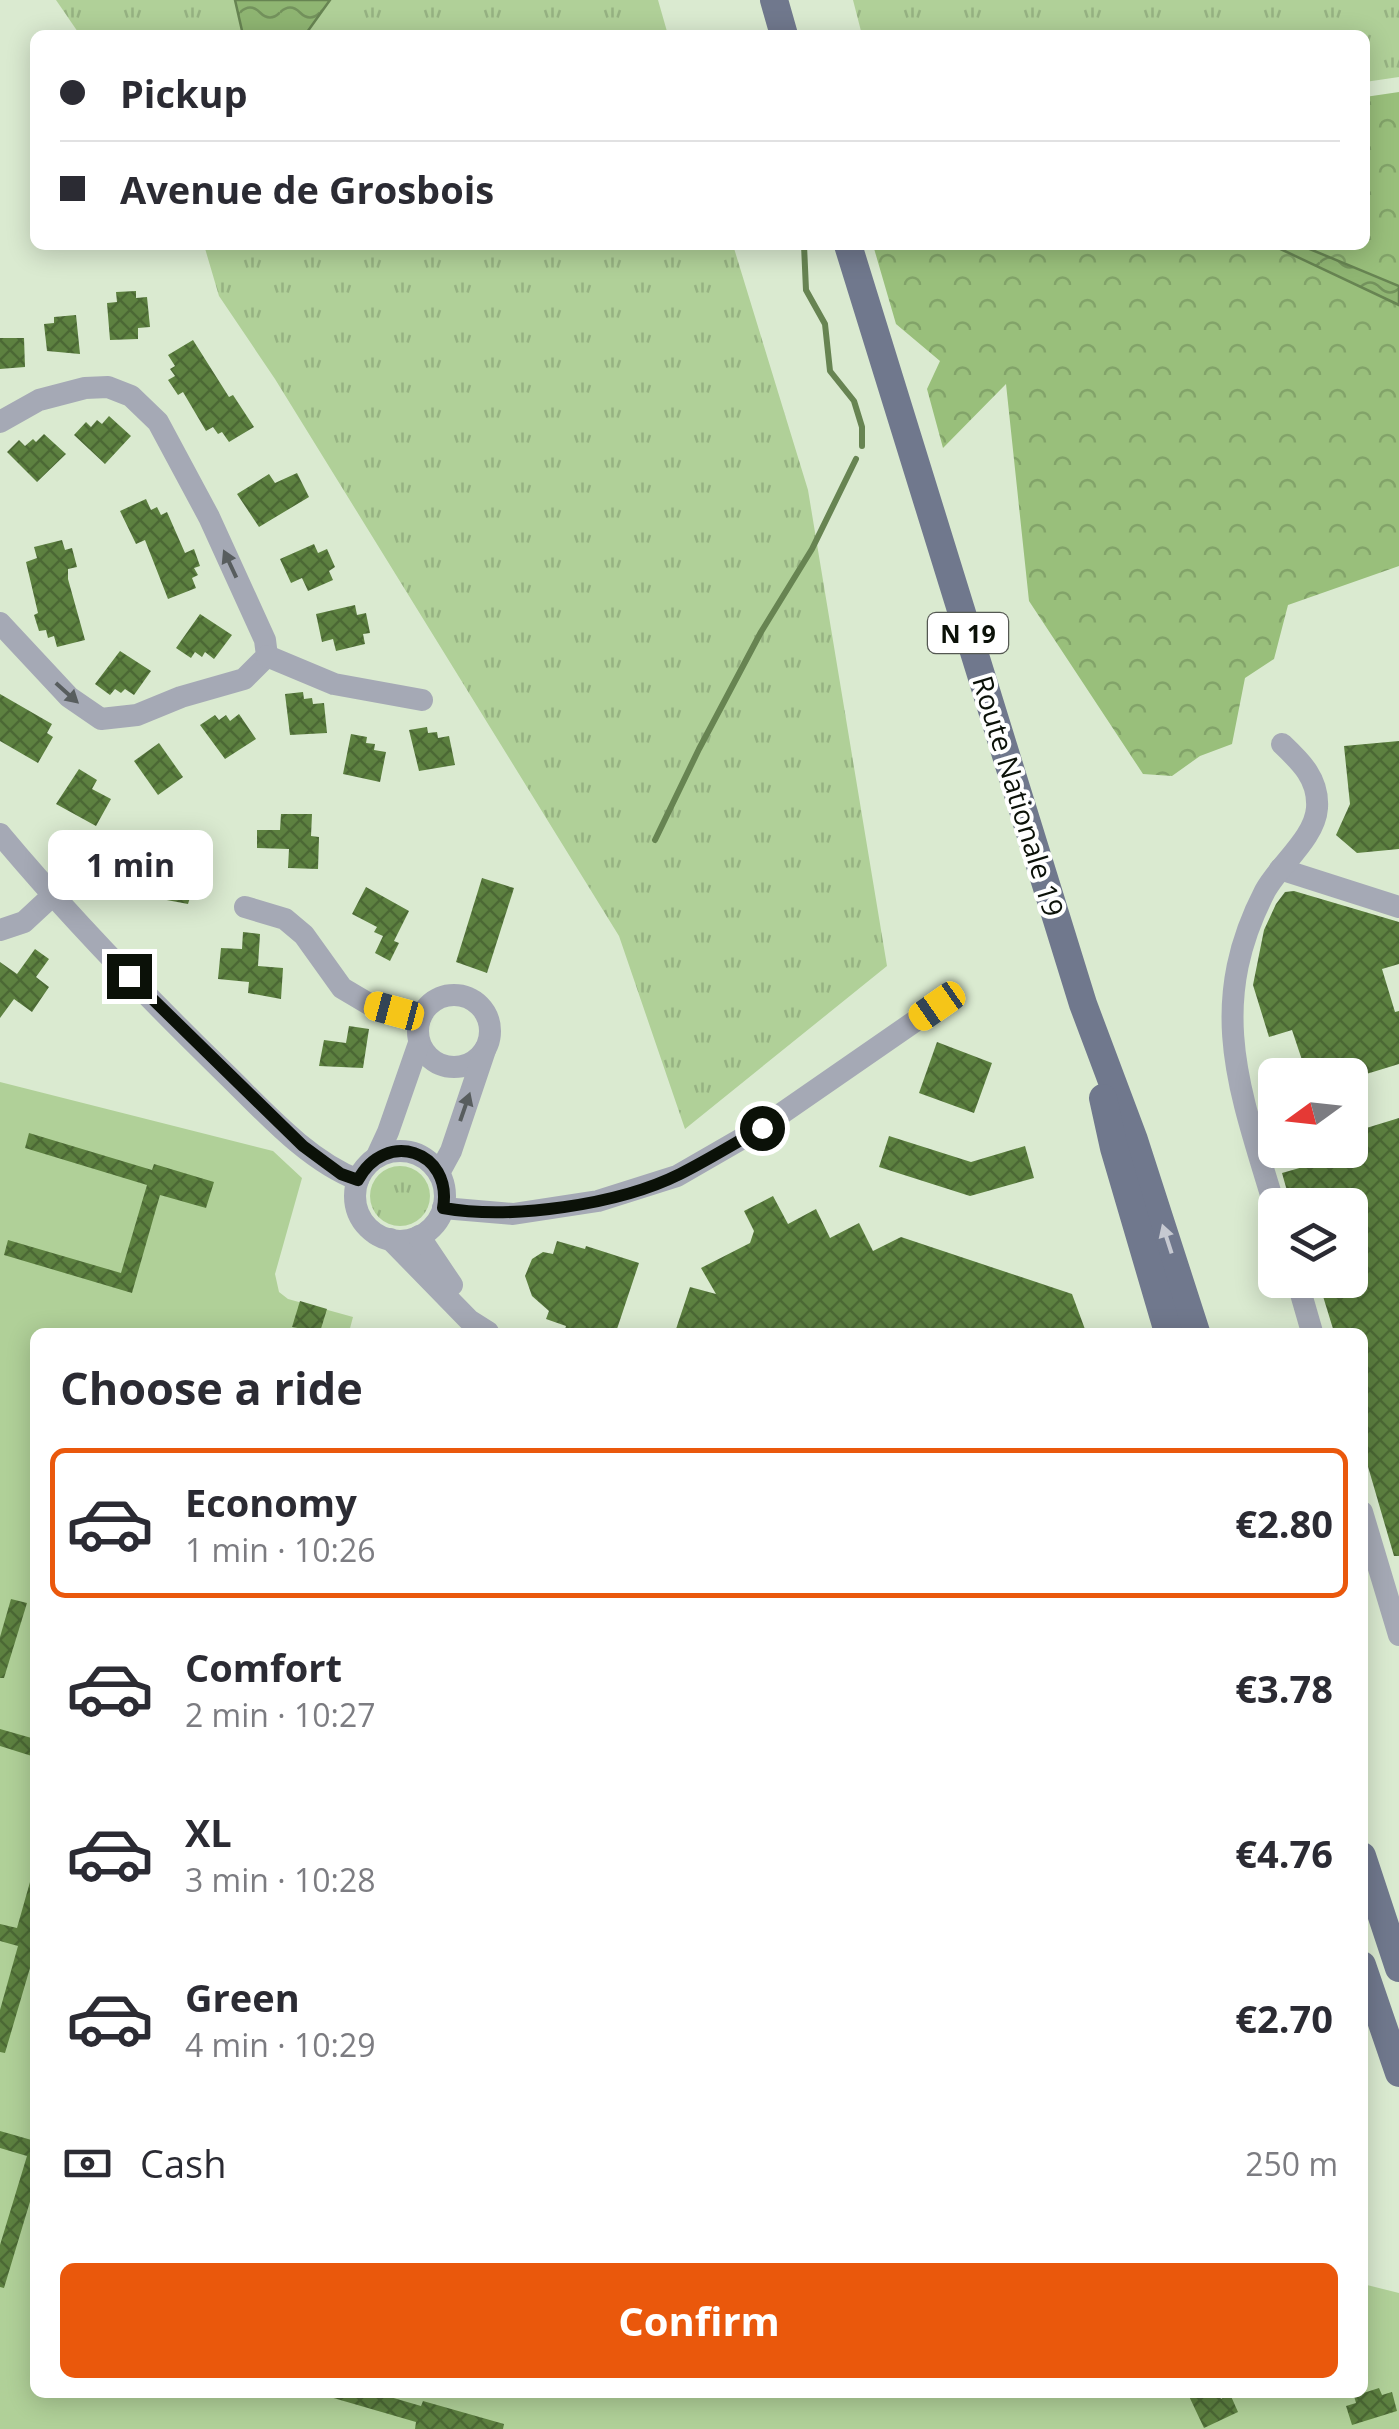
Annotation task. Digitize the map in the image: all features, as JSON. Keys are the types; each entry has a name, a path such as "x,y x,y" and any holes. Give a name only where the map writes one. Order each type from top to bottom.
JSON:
{"main road":[{"path":"774,0 783,30"},
{"name":"Route Nationale 19","path":"850,254 1083,1004 1134,1140 1195,1328"},
{"name":"Route Nationale 19","path":"1083,1004 1114,1148 1167,1328"},
{"path":"1368,1874 1399,1968"},
{"path":"1368,1982 1399,2072"}],"street":[{"path":"0,422 39,400 85,388 108,387 131,396 158,422 200,501 265,640 267,656"},
{"path":"0,623 69,698 101,719 137,715 181,697 244,679 267,656"},
{"path":"267,656 334,684 422,700"},
{"path":"1270,1188 1234,1058 1232,1002 1243,935 1268,885 1318,812 1316,788 1308,769 1282,744"},
{"path":"0,834 52,896 265,1112 328,1164 358,1180"},
{"path":"1280,869 1399,906"},
{"path":"0,930 24,922 52,896"},
{"path":"245,907 285,920 304,935 342,988 369,1004 420,1018"},
{"path":"439,1173 488,1040 485,1013 466,997 442,997 431,1003 420,1018 420,1043 388,1132 376,1158 358,1180 356,1202 372,1230 390,1239 469,1320 484,1328"},
{"path":"443,1208 513,1214 598,1201 677,1176 762,1128 937,1006"},
{"path":"420,1043 434,1061 455,1067 476,1060 488,1040"},
{"path":"376,1158 404,1150 430,1162 439,1173 445,1196 443,1208 430,1229 419,1236 390,1239"},
{"path":"419,1236 436,1266 488,1328"},
{"path":"1302,1298 1311,1328"},
{"path":"1368,1537 1399,1635"}],"green space":[{"path":"56,0 658,0 667,30 77,30"},
{"path":"853,0 1399,0 1399,77 1370,81 1370,30 861,30"},
{"path":"1399,92 1399,566 1288,605 1274,659 1245,678 1232,744 1200,756 1172,776 1143,774 1029,601 1006,384 943,448 927,389 940,361 896,324 874,250 1370,250 1370,96"},
{"path":"205,250 735,250 808,490 887,966 685,1129 619,936 275,379 219,296"},
{"path":"0,1082 273,1151 302,1178 275,1274 279,1292 288,1299 353,1317 350,1328 30,1328 30,2398 1368,2398 1368,2285 1399,2293 1399,2429 0,2429"},
{"path":"400,1166 421,1175 430,1196 421,1217 400,1226 379,1217 370,1196 379,1175"}],"water":[{"path":"235,0 330,0 309,30 242,30"},
{"path":"1283,250 1312,250 1399,286 1399,305"}],"building":[{"path":"136,291 136,298 147,297 150,327 138,328 138,339 110,340 107,303 117,302 116,292"},
{"path":"76,315 80,354 47,351 44,324 54,323 54,317"},
{"path":"0,338 24,338 25,367 0,369"},
{"path":"193,340 229,397 233,395 254,427 229,442 213,427 206,431 183,392 178,395 168,380 175,376 170,369 175,366 168,355"},
{"path":"109,416 131,436 105,464 74,435 86,422 91,427 97,420 102,424"},
{"path":"44,434 66,454 37,482 7,452 19,440 25,446"},
{"path":"297,473 309,497 259,527 237,494 269,474 275,483"},
{"path":"146,499 151,510 157,507 161,515 167,512 185,553 194,549 200,566 194,568 198,575 192,578 196,588 168,599 145,540 136,544 120,511"},
{"path":"62,540 65,550 72,548 77,567 68,569 68,579 85,640 57,647 54,636 48,638 46,630 39,631 26,562 37,558 34,547"},
{"path":"314,544 318,553 327,549 335,567 329,571 333,580 308,591 302,578 291,583 280,559"},
{"path":"355,605 357,615 366,613 370,633 363,634 365,644 336,651 333,639 322,642 316,614"},
{"path":"200,614 232,635 214,659 205,652 202,657 195,652 191,658 176,648"},
{"path":"120,651 151,671 134,695 125,689 121,693 115,689 110,695 95,684"},
{"path":"303,692 304,699 312,698 313,704 324,703 327,733 290,735 285,694"},
{"path":"0,694 52,724 47,733 53,737 38,763 0,741"},
{"path":"239,714 256,739 225,759 200,725 215,715 219,720 226,715 230,721"},
{"path":"427,727 428,733 437,732 438,738 449,736 455,765 419,771 409,730"},
{"path":"351,734 367,737 366,743 375,744 374,750 386,752 380,782 343,774"},
{"path":"1399,741 1399,849 1357,853 1336,835 1350,804 1344,746"},
{"path":"159,743 183,777 158,795 134,761"},
{"path":"79,769 97,780 92,789 111,799 96,826 56,804"},
{"path":"281,814 312,814 311,836 319,837 318,869 288,868 289,849 257,848 257,830 280,830"},
{"path":"149,866 196,879 188,904 140,895"},
{"path":"482,878 514,888 487,973 456,962"},
{"path":"366,887 409,911 394,941 399,943 390,961 375,953 383,936 374,932 377,927 352,914"},
{"path":"1294,891 1399,922 1399,964 1382,969 1395,1012 1399,1011 1399,1064 1368,1073 1368,1058 1301,1058 1292,1030 1269,1037 1253,985 1264,930 1285,892"},
{"path":"243,932 260,934 258,966 283,968 281,999 248,993 249,982 218,979 221,948 242,949"},
{"path":"35,949 49,959 36,977 49,987 32,1012 14,999 0,1018 0,962 17,974"},
{"path":"349,1026 369,1029 363,1068 319,1066 324,1040 346,1043"},
{"path":"937,1042 992,1063 974,1113 919,1093"},
{"path":"1399,1118 1399,1556 1394,1556 1368,1467 1368,1328 1333,1328 1324,1298 1368,1298 1368,1188 1286,1188 1282,1173 1300,1168 1368,1168 1368,1127"},
{"path":"29,1133 152,1170 154,1164 214,1182 206,1208 160,1195 132,1293 4,1255 8,1240 121,1273 147,1185 25,1148"},
{"path":"889,1136 971,1162 1025,1146 1034,1178 970,1196 879,1167"},
{"path":"773,1196 788,1224 816,1209 830,1238 859,1223 873,1251 901,1237 1072,1294 1085,1328 676,1328 690,1287 716,1294 701,1268 750,1243 754,1231 744,1211"},
{"path":"557,1241 639,1263 617,1328 565,1328 546,1319 549,1311 532,1296 525,1276 532,1259 543,1252 553,1254"},
{"path":"300,1301 327,1309 321,1328 292,1327"},
{"path":"11,1599 27,1603 4,1678 0,1678 0,1637"},
{"path":"0,1729 30,1738 30,1755 0,1746"},
{"path":"30,1882 30,1968 5,2053 0,2052 0,2010 18,1946 0,1941 0,1924 17,1928"},
{"path":"0,2131 30,2140 30,2202 4,2288 0,2287 0,2245 27,2156 0,2148"},
{"path":"1379,2388 1382,2395 1392,2392 1397,2411 1352,2425 1346,2406 1356,2403 1355,2398 1368,2398 1368,2392"},
{"path":"333,2398 394,2398 421,2406 423,2401 504,2424 503,2429 415,2429 416,2422"},
{"path":"1190,2398 1232,2398 1238,2412 1204,2428"}],"waterway":[{"path":"804,250 806,290 825,324 830,371 854,401 862,427 862,446"},
{"path":"655,840 699,749 761,632 812,549 856,459"}],"route":[{"path":"129,976 303,1146 341,1174 358,1180 376,1158 389,1152 404,1150 418,1154 439,1173 444,1184 443,1208 513,1214 598,1201 677,1176 762,1128"}]}
